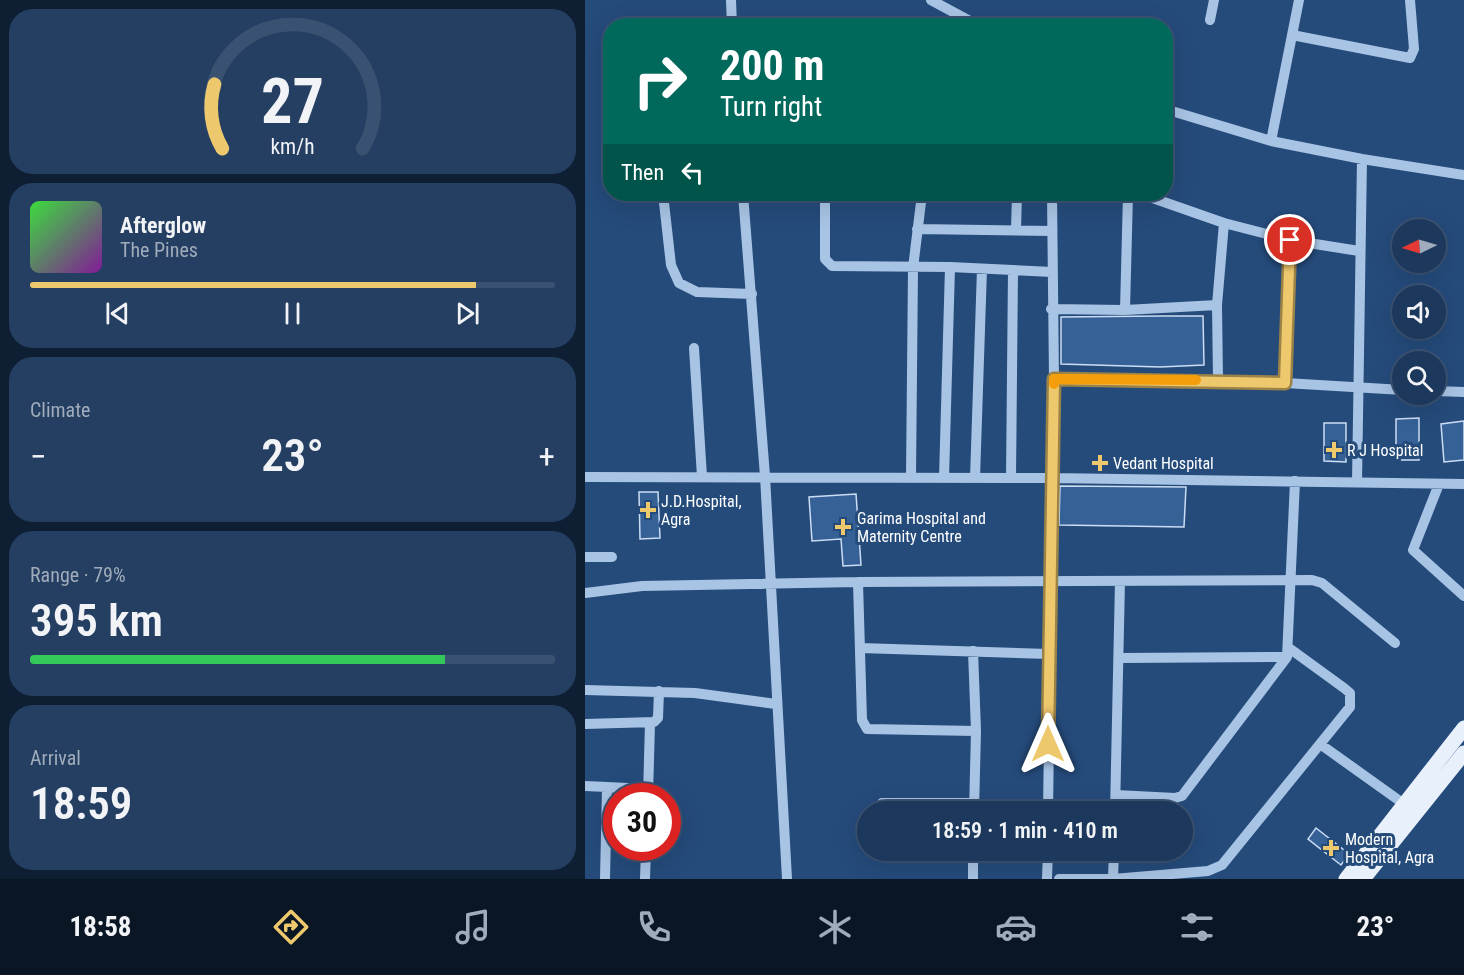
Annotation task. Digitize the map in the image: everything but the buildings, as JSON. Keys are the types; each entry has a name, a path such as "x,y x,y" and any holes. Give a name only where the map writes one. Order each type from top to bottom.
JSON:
{"main road":[{"path":"1346,879 1464,728"},
{"path":"1368,877 1464,753"}],"street":[{"path":"731,0 732,18"},
{"path":"931,0 951,5 968,18"},
{"path":"1210,20 1214,0"},
{"path":"1271,141 1299,0"},
{"path":"1292,35 1410,58 1414,49 1410,0"},
{"path":"1173,111 1271,141 1362,159 1464,175"},
{"path":"1356,482 1362,159"},
{"path":"664,201 671,265 679,283 697,292 752,294"},
{"path":"744,201 765,476 787,879"},
{"path":"825,201 825,259 829,265 1052,272"},
{"path":"911,477 913,268 920,201"},
{"path":"1016,230 1017,201"},
{"path":"1048,801 1054,379 1051,309 1052,201"},
{"path":"1125,310 1128,201"},
{"path":"1161,201 1224,223 1290,240 1359,251"},
{"path":"1218,380 1217,305 1224,223"},
{"path":"917,229 1052,231"},
{"path":"1285,383 1290,240"},
{"path":"944,478 950,267"},
{"path":"975,478 982,269"},
{"path":"1011,478 1013,270"},
{"path":"1051,309 1125,310 1217,305"},
{"path":"694,348 702,477"},
{"path":"1054,379 1218,380 1392,390"},
{"path":"1446,391 1464,392"},
{"path":"585,477 1051,478 1464,484"},
{"path":"1116,795 1175,798 1182,796 1288,652 1295,481"},
{"path":"1439,484 1413,550 1464,596"},
{"path":"585,557 612,557"},
{"path":"585,594 642,586 858,582 1317,580 1395,643"},
{"path":"1116,801 1120,581"},
{"path":"858,582 862,720 867,729 976,731"},
{"path":"860,648 1049,654"},
{"path":"973,651 976,731 974,801"},
{"path":"1059,879 1113,879 1208,871 1222,865 1350,707 1350,693 1288,652 1120,658"},
{"path":"585,690 659,691 776,704"},
{"path":"585,724 650,723 658,718 659,691"},
{"path":"648,783 650,723"},
{"path":"1320,744 1404,804"},
{"path":"585,786 603,787"},
{"path":"605,861 605,879"},
{"path":"645,879 646,861"},
{"path":"973,861 973,879"},
{"path":"1047,879 1048,861"},
{"path":"1113,879 1114,861"}],"slow traffic":[{"path":"1054,384 1054,379 1196,380"}],"place":[{"name":"R J Hospital","path":"1334,450"},
{"name":"Vedant Hospital","path":"1100,463"},
{"name":"J.D.Hospital, Agra","path":"648,510"},
{"name":"Garima Hospital and Maternity Centre","path":"843,527"},
{"name":"Modern Hospital, Agra","path":"1331,848"}],"route":[{"path":"1048,744 1054,379 1218,380 1285,383 1290,240"}]}
